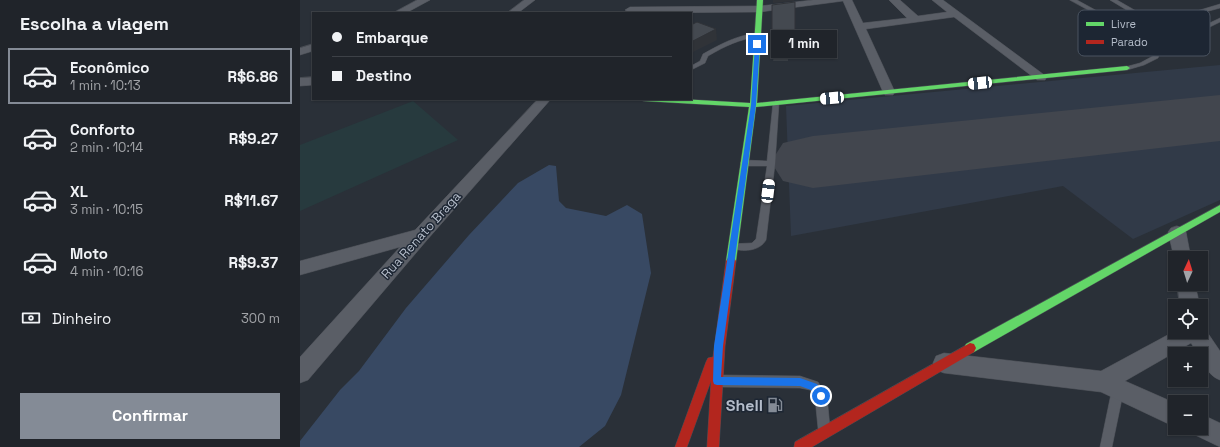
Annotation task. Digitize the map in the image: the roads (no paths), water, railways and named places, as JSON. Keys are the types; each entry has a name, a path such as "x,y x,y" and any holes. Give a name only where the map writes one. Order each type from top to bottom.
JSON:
{"street":[{"path":"400,12 425,0"},
{"path":"513,12 530,0"},
{"path":"628,11 638,0"},
{"path":"628,11 689,11 760,4 840,0"},
{"path":"847,0 889,92"},
{"path":"894,0 916,20"},
{"path":"938,0 1041,77"},
{"path":"713,447 718,346 753,105 760,4"},
{"path":"860,27 956,14"},
{"path":"300,52 312,47"},
{"path":"661,100 753,105 1127,68"},
{"path":"300,82 312,81"},
{"name":"Rua Renato Braga","path":"300,373 420,235 544,100"},
{"path":"800,447 944,363 1220,208"},
{"path":"1177,232 1181,251"},
{"path":"300,268 420,235"},
{"path":"1110,386 1181,339"},
{"path":"1200,339 1220,370"},
{"path":"681,447 718,346"},
{"path":"944,363 1110,386 1168,412"},
{"path":"1208,429 1220,435"}],"lane":[{"path":"1073,0 1090,10"},
{"path":"1114,0 1131,10"},
{"path":"1206,10 1220,6"},
{"path":"1210,24 1220,20"},
{"path":"692,68 703,62 705,55 728,42 740,37 758,35"},
{"path":"1127,68 1150,61 1156,56"},
{"path":"733,246 753,247 758,245 761,240 771,164 776,103"},
{"path":"744,163 771,164"},
{"path":"717,381 800,382 814,386 821,396 824,433"},
{"path":"1106,447 1108,440 1110,386"}],"water":[{"path":"549,165 556,166 559,201 566,208 606,216 627,205 642,214 651,273 621,395 605,426 579,447 300,447 300,441 340,390 359,371 406,308 469,235 518,183"}],"place":[{"name":"Shell","path":"775,405"}]}
